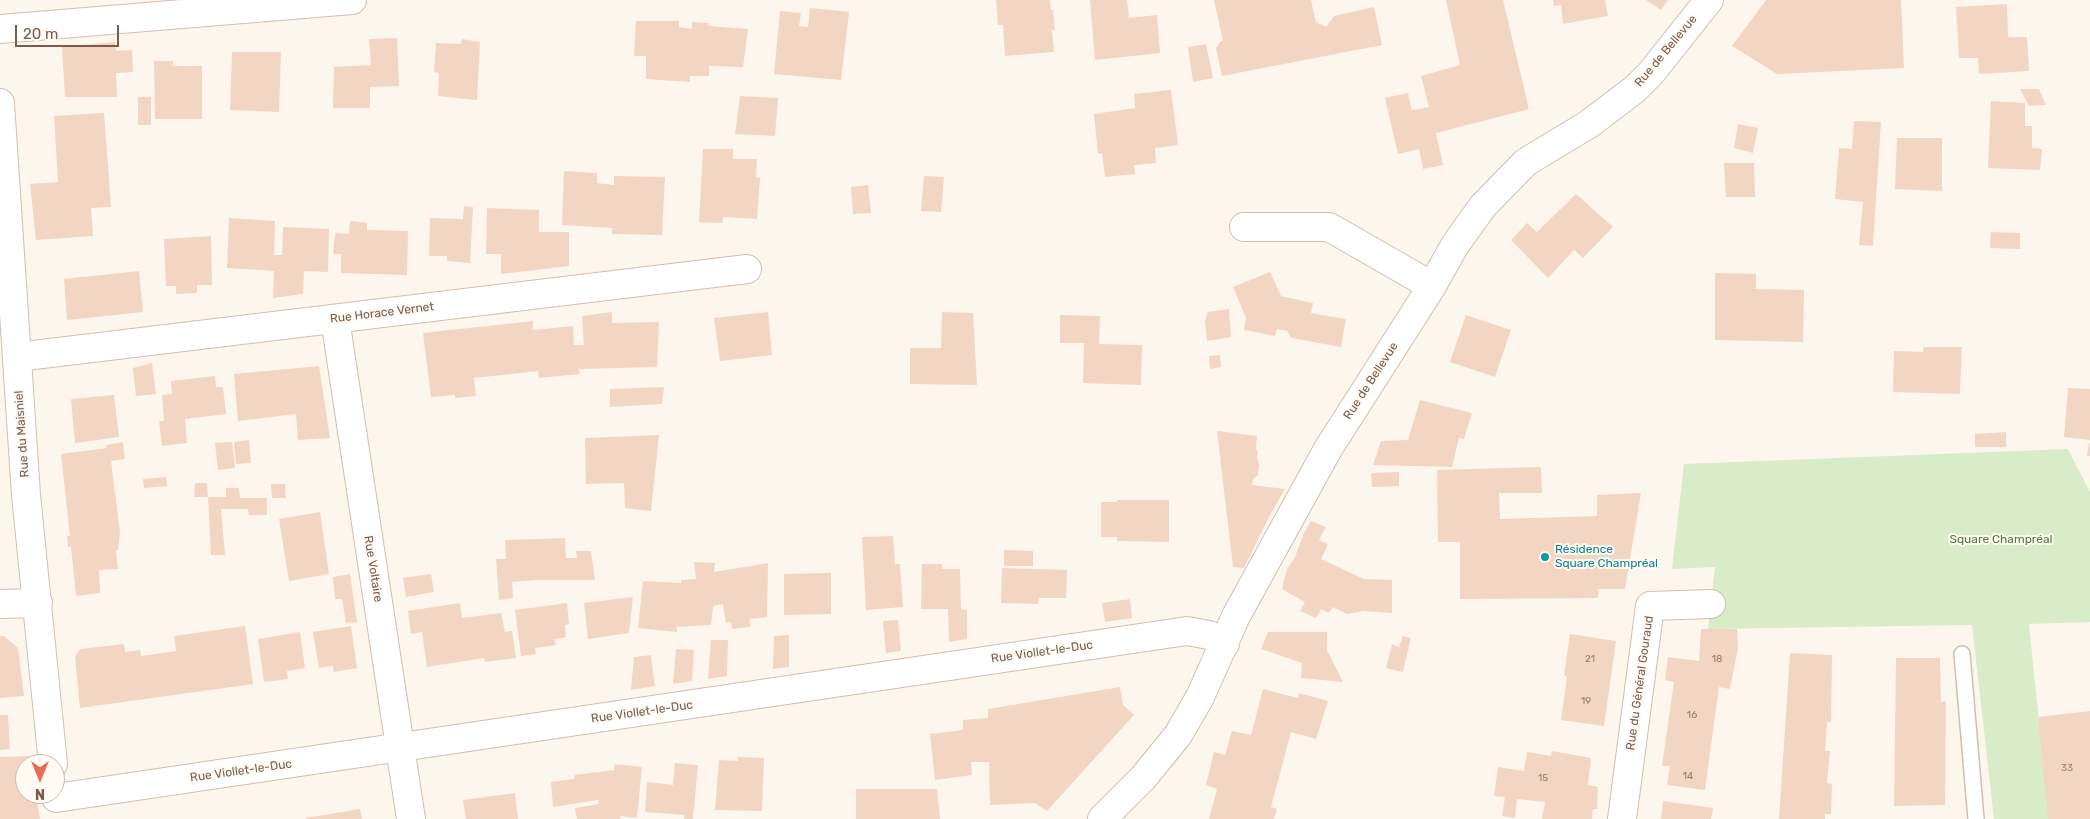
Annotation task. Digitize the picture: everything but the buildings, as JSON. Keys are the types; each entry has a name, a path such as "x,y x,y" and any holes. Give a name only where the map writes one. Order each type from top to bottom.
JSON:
{"street":[{"path":"0,28 352,0"},
{"name":"Rue de Bellevue","path":"1102,819 1143,778 1178,735 1200,697 1236,616 1328,449 1432,286 1455,244 1483,206 1526,162 1589,124 1635,89 1651,73 1710,0"},
{"name":"Rue du Maisniel","path":"0,103 26,495 52,754"},
{"path":"1244,227 1329,227 1432,286"},
{"name":"Rue Horace Vernet","path":"17,357 747,269"},
{"name":"Rue Voltaire","path":"335,319 411,819"},
{"path":"0,604 38,603"},
{"name":"Rue du Général Gouraud","path":"1622,819 1650,606 1710,604"},
{"name":"Rue Viollet-le-Duc","path":"65,801 401,748 1187,631 1209,635 1225,644"}],"lane":[{"path":"1962,654 1976,819"}],"green space":[{"name":"Square Champréal","path":"2068,449 2090,492 2090,622 2029,624 2049,819 1994,819 1972,625 1708,629 1715,567 1672,569 1684,464"}],"place":[{"name":"Résidence Square Champréal","path":"1545,557"}]}
